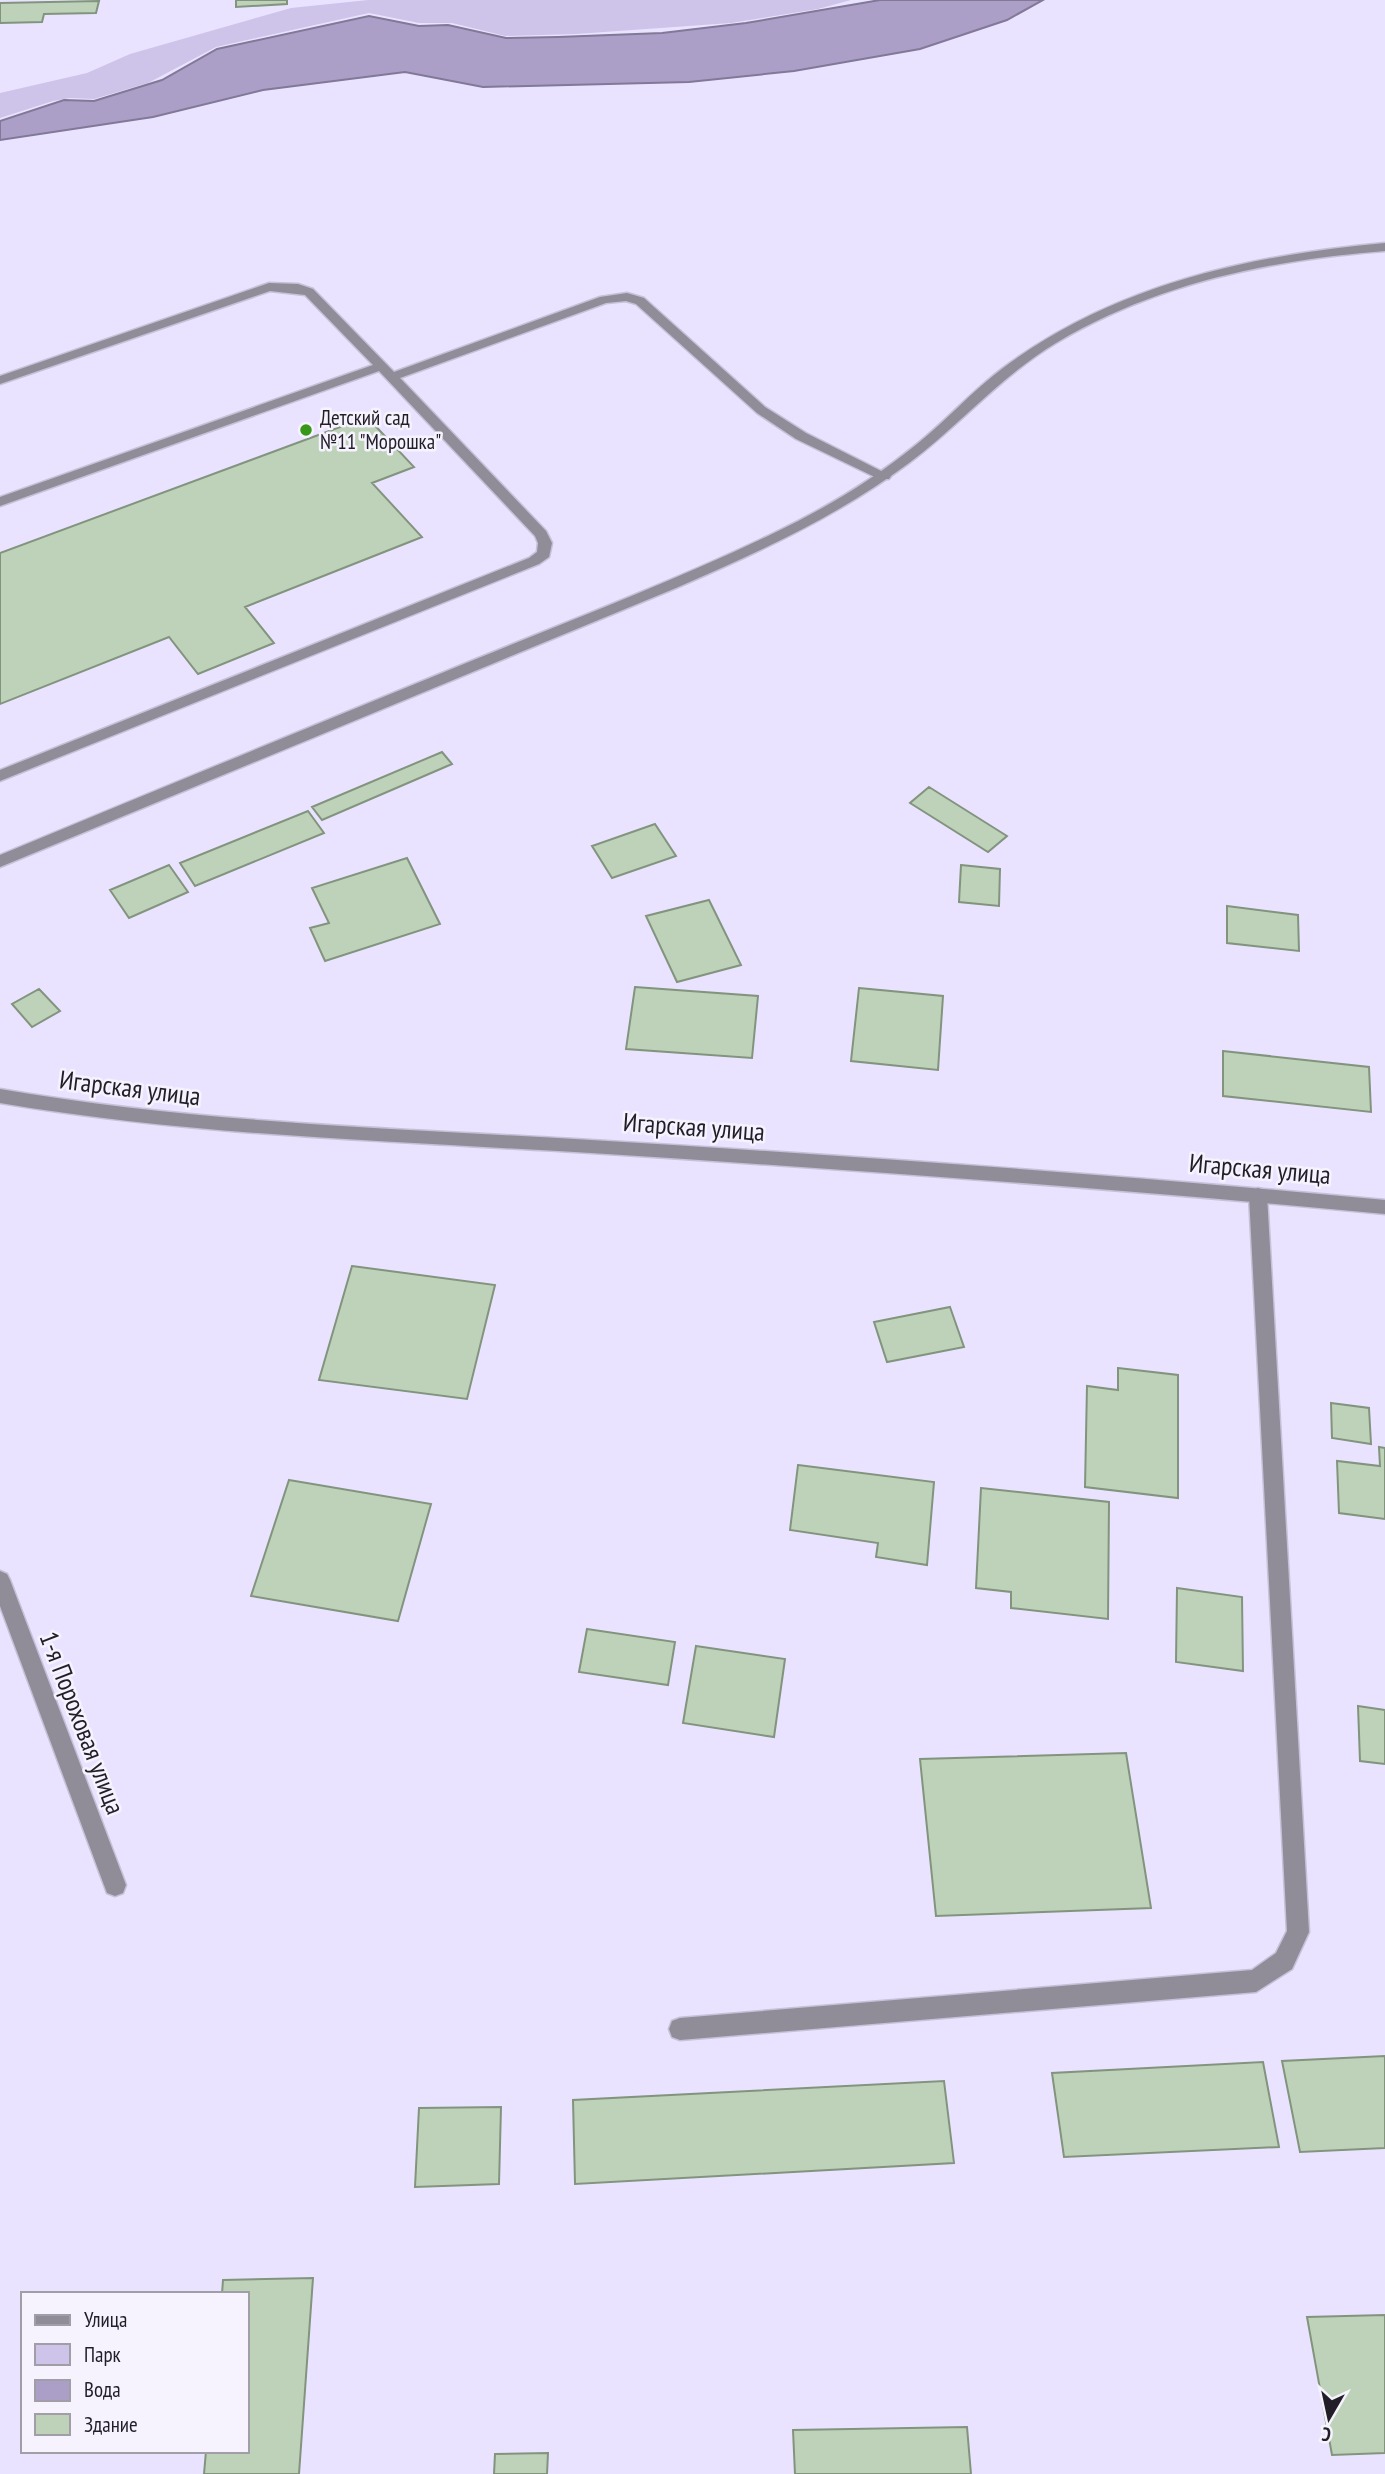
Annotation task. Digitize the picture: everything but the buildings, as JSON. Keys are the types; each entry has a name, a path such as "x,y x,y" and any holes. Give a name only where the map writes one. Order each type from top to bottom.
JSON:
{"street":[{"path":"0,860 672,584 835,509 884,476 924,444 1006,371 1057,335 1109,310 1161,289 1223,271 1335,250 1385,247"},
{"path":"0,380 269,287 282,286 310,292 541,534 545,543 544,554 534,561 0,776"},
{"path":"392,377 604,300 627,297 640,301 761,411 801,436 884,476"},
{"path":"0,502 381,366"},
{"name":"Игарская улица","path":"0,1096 125,1116 245,1128 911,1168 1385,1207"},
{"path":"680,2029 1256,1980 1284,1961 1298,1932 1258,1195"},
{"name":"1-я Пороховая улица","path":"0,1580 115,1885"}],"green space":[{"path":"368,0 851,0 818,9 731,23 505,36 452,23 419,23 369,13 216,47 148,83 94,99 70,98 53,101 0,118 0,93 87,73 130,54 291,8"}],"water":[{"path":"880,0 1043,0 1007,20 920,49 794,71 689,82 483,87 405,72 263,90 153,117 0,140 0,121 64,100 94,101 162,80 217,49 369,16 419,26 448,25 506,38 558,37 662,33 746,23"}],"place":[{"name":"Детский сад №11 \"Морошка\"","path":"306,430"}]}
